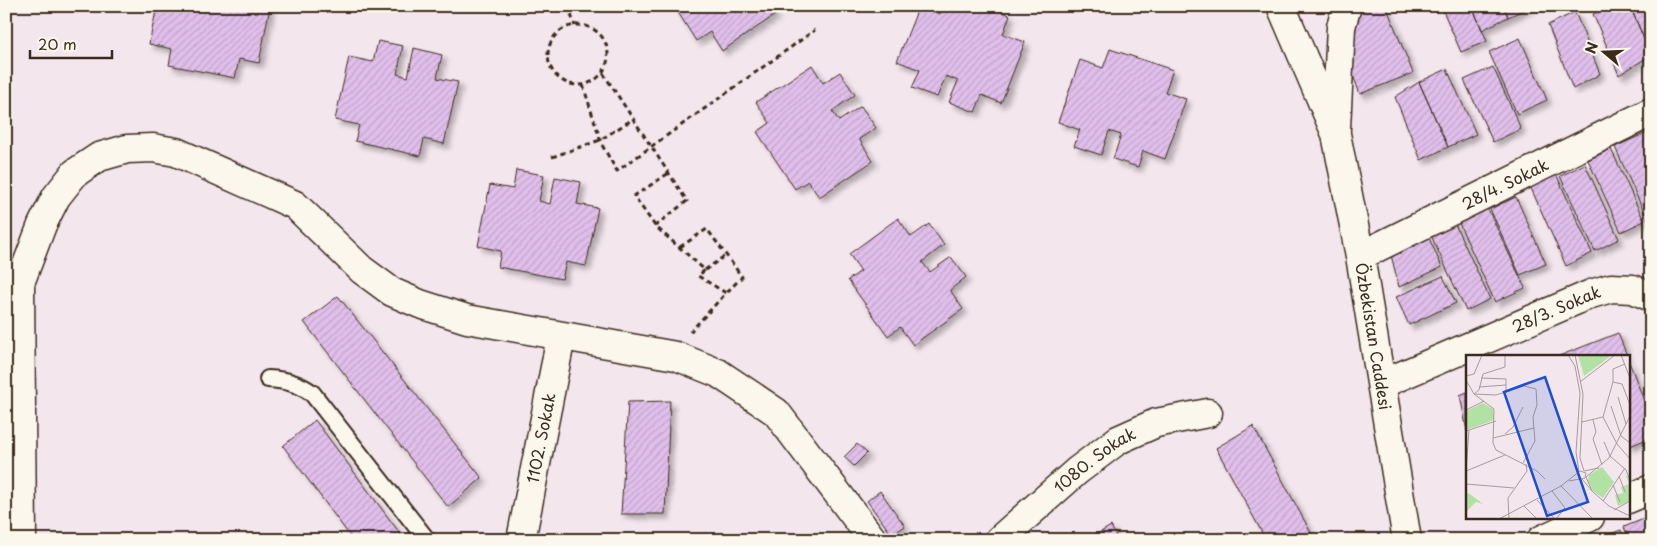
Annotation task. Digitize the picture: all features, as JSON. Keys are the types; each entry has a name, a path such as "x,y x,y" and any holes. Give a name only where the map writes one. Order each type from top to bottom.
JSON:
{"street":[{"path":"1280,6 1336,134"},
{"path":"1336,134 1341,27 1347,6"},
{"name":"28/4. Sokak","path":"1360,256 1651,112"},
{"name":"Özbekistan Caddesi","path":"1336,134 1360,256 1407,540"},
{"path":"17,526 20,283 38,234 56,197 75,174 99,157 127,149 153,148 176,152 295,205 362,270 392,292 420,304 467,320 676,356 718,372 776,412 873,540"},
{"name":"28/3. Sokak","path":"1382,384 1591,294 1611,288 1633,289 1651,297"},
{"name":"1102. Sokak","path":"521,540 561,336"},
{"name":"1080. Sokak","path":"999,540 1077,471 1118,440 1156,423 1208,413"},
{"path":"1630,498 1651,489"},
{"path":"1541,540 1588,518"}],"lane":[{"path":"268,378 298,384 312,393 427,540"}],"path":[{"path":"568,6 575,26"},
{"path":"568,27 588,27 598,32 608,49 608,59 603,73 592,82 582,85 564,82 552,69 549,60 549,50 552,41 568,27"},
{"path":"582,85 600,140 617,171 815,30"},
{"path":"603,73 688,201 655,226"},
{"path":"552,157 600,140 633,119"},
{"path":"669,173 634,196 655,226 705,270"},
{"path":"680,247 706,229 742,277 688,334"},
{"path":"726,254 698,276 726,293"}],"building":[{"path":"157,6 270,6 259,63 239,59 235,78 169,65 172,49 149,44"},
{"path":"674,6 769,6 775,15 722,51 710,32 696,41"},
{"path":"919,6 940,14 943,6 987,6 1010,15 1003,34 1025,42 1001,103 982,95 975,112 949,102 958,81 946,76 937,97 912,88 920,70 897,61"},
{"path":"1372,6 1386,6 1413,73 1360,94 1345,54 1349,19"},
{"path":"1441,6 1472,6 1487,41 1461,52"},
{"path":"1472,6 1504,6 1508,17 1482,30"},
{"path":"1504,6 1533,6 1508,17"},
{"path":"1613,6 1630,6 1651,55 1619,75 1593,14"},
{"path":"1630,6 1651,6 1651,55"},
{"path":"1575,12 1600,74 1573,89 1548,25"},
{"path":"1520,38 1547,100 1517,114 1489,52"},
{"path":"378,41 403,46 397,74 408,77 414,48 442,55 437,78 458,82 444,144 424,139 420,156 355,141 359,125 335,120 349,57 373,62"},
{"path":"1110,49 1173,70 1165,92 1186,99 1165,159 1143,151 1138,167 1113,159 1121,135 1109,131 1101,155 1074,146 1080,130 1058,122 1080,60 1103,68"},
{"path":"812,65 823,83 840,72 855,95 832,111 839,121 861,106 876,128 859,139 873,161 819,197 808,181 795,189 757,132 770,123 756,102"},
{"path":"1493,67 1521,129 1493,142 1464,80"},
{"path":"1447,69 1476,134 1448,147 1419,82"},
{"path":"1419,82 1448,147 1421,160 1395,97"},
{"path":"1646,133 1651,144 1651,219 1648,221 1615,147"},
{"path":"1611,149 1644,221 1621,232 1588,160"},
{"path":"1585,164 1619,239 1595,251 1560,176"},
{"path":"516,170 544,175 539,201 550,204 555,177 581,182 577,204 598,208 586,266 566,262 562,279 498,267 501,251 478,246 490,185 513,189"},
{"path":"1556,174 1592,253 1566,266 1530,186"},
{"path":"1516,197 1546,264 1520,275 1490,209"},
{"path":"1487,207 1525,288 1495,302 1458,221"},
{"path":"898,218 911,237 929,224 944,245 922,262 930,272 951,257 966,277 950,290 963,309 913,345 900,327 888,336 848,280 861,271 849,254"},
{"path":"1453,220 1490,299 1466,311 1429,231"},
{"path":"1428,236 1442,267 1399,287 1391,255"},
{"path":"1443,276 1456,303 1409,325 1396,297"},
{"path":"338,296 482,478 448,507 304,322"},
{"path":"1618,333 1627,355 1562,355"},
{"path":"1630,364 1651,419 1651,437 1630,446"},
{"path":"1466,392 1466,426 1460,395"},
{"path":"670,401 665,514 621,514 628,402"},
{"path":"315,420 405,540 353,540 283,446"},
{"path":"1253,426 1315,540 1266,540 1216,448"},
{"path":"857,444 867,453 854,466 844,457"},
{"path":"880,491 905,526 892,535 867,501"},
{"path":"1651,516 1651,540 1629,540 1624,527"},
{"path":"1111,526 1118,540 1087,540"},
{"path":"1590,529 1594,540 1565,540"},
{"path":"1621,530 1625,540 1597,540 1597,539"}]}
